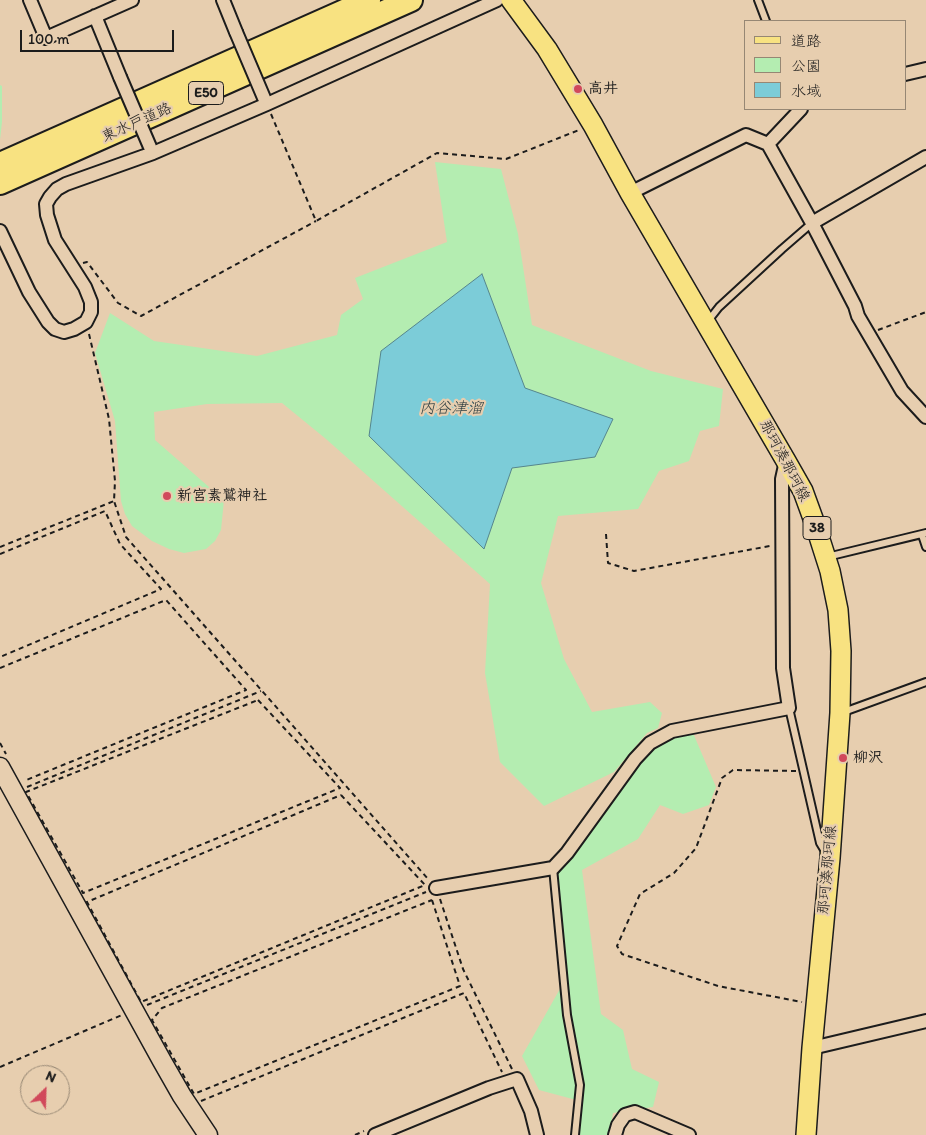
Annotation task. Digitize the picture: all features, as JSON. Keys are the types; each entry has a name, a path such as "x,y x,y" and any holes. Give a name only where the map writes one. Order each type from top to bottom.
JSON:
{"highway":[{"name":"東水戸道路","path":"0,164 369,0"},
{"name":"東水戸道路","path":"0,183 411,0"}],"main road":[{"name":"那珂湊那珂線","path":"511,0 547,49 593,125 630,193 786,461 802,491 830,571 838,610 841,651 840,713 830,858 812,1048 806,1135"}],"street":[{"path":"30,0 46,38 132,0"},
{"path":"224,0 265,101"},
{"path":"0,231 29,292 48,322 55,329 64,332 74,330 86,322 91,302 85,287 55,240 46,214 46,204 57,190 66,184 152,150 497,0"},
{"path":"95,16 152,150"},
{"path":"906,74 926,69"},
{"path":"768,144 800,110"},
{"path":"630,193 746,135 768,144 812,223 869,334 902,391 926,417"},
{"path":"812,223 926,157"},
{"path":"436,888 553,868 567,853 635,759 650,743 672,731 789,708 783,668 782,479 786,461"},
{"path":"4,763 21,789 134,1010 182,1096 208,1135"},
{"path":"812,1048 926,1021"},
{"path":"370,1133 517,1079 531,1111 537,1135"},
{"path":"615,1135 618,1125 625,1115 635,1112 689,1135"}],"lane":[{"path":"758,0 766,20"},
{"path":"706,323 719,307 812,223"},
{"path":"826,558 924,534 926,547"},
{"path":"840,713 926,682"},
{"path":"789,708 820,844 830,858"},
{"path":"553,868 567,1014 580,1085 575,1135"}],"path":[{"path":"265,101 316,221"},
{"path":"71,265 87,262 118,304 141,316 437,153 506,159 593,125"},
{"path":"869,334 926,312"},
{"path":"86,322 109,419 114,501 126,537 436,888 463,969 517,1079"},
{"path":"0,548 114,501"},
{"path":"0,554 104,510 120,544 161,589 0,657"},
{"path":"606,534 608,563 634,572 782,544"},
{"path":"0,668 166,600 246,690 21,789"},
{"path":"21,789 260,690"},
{"path":"258,700 340,788 83,893 21,789 258,700"},
{"path":"0,743 4,763"},
{"path":"803,771 733,770 722,778 696,848 674,873 640,894 617,946 622,954 718,986 816,1004"},
{"path":"341,795 425,885 141,1002 87,902 341,795"},
{"path":"0,1067 134,1010 436,888"},
{"path":"432,900 460,986 194,1094 152,1020 162,1008 432,900"},
{"path":"199,1102 464,993 503,1072"},
{"path":"355,1135 370,1133"}],"green space":[{"path":"0,85 2,86 2,122 0,140"},
{"path":"435,162 501,169 518,234 532,325 651,371 723,389 719,426 700,431 689,461 659,471 638,509 558,516 541,583 564,659 592,712 650,702 662,713 658,728 647,733 614,772 544,806 500,762 485,673 490,584 326,439 282,403 207,404 154,412 155,440 224,500 221,530 215,541 206,549 184,553 169,549 152,541 132,526 125,514 121,501 115,421 95,353 110,313 154,341 257,356 337,335 341,315 363,299 355,278 447,242"},
{"path":"693,733 716,787 709,805 683,814 660,805 638,839 582,870 601,1014 623,1030 632,1069 659,1082 653,1107 613,1113 609,1135 579,1135 580,1101 539,1090 522,1056 565,980 556,869 639,762 654,747 675,735"}],"water":[{"name":"内谷津溜","path":"482,274 525,388 613,419 595,457 512,468 484,549 369,436 381,351"}],"place":[{"name":"高井","path":"578,89"},
{"name":"新宮素鷲神社","path":"167,496"},
{"name":"柳沢","path":"843,758"}]}
